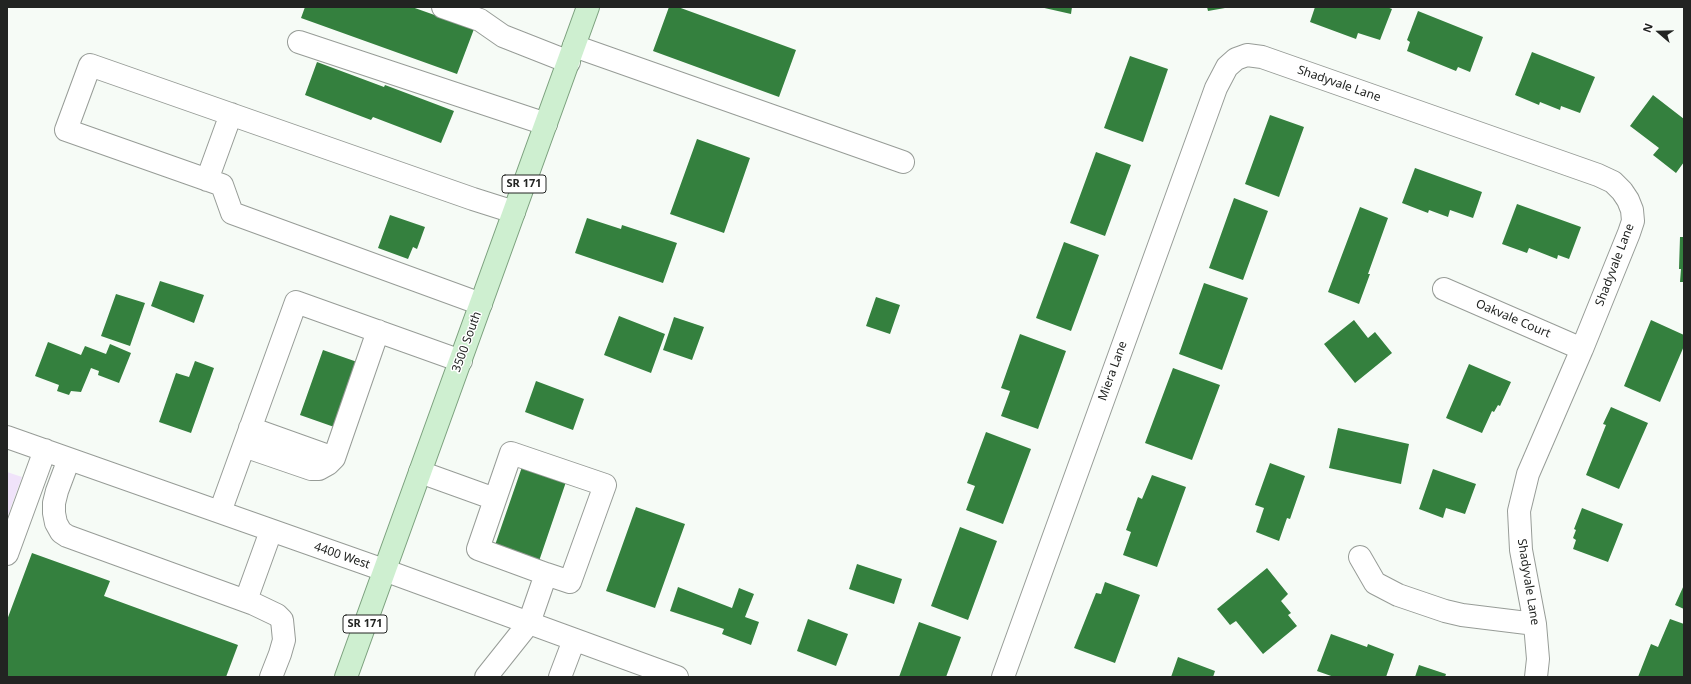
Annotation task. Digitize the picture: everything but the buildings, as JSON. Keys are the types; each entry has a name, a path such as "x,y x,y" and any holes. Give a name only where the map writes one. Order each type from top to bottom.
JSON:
{"main road":[{"name":"3500 South","path":"346,677 588,7"}],"street":[{"path":"443,7 480,20 502,36 572,54 904,162"},
{"path":"300,42 546,124"},
{"name":"Shadyvale Lane","path":"1227,67 1236,59 1247,55 1262,57 1598,175 1613,182 1628,200 1632,210 1633,221 1582,349 1528,474 1519,511 1521,550 1535,624 1538,659 1536,677"},
{"path":"481,304 232,213 222,185 66,130 90,64 472,199 514,212"},
{"name":"Miera Lane","path":"1003,677 1216,88 1227,67"},
{"path":"207,180 231,114"},
{"name":"Oakvale Court","path":"1444,289 1582,349"},
{"path":"220,512 296,302 461,361"},
{"path":"247,437 334,458 378,331"},
{"name":"4400 West","path":"7,437 384,570 529,623 574,640 641,671 677,677"},
{"path":"7,554 45,450"},
{"path":"511,453 605,485 570,582 546,574 478,548 511,453"},
{"path":"69,459 54,503 56,523 61,532 66,536 246,600 277,615 282,620 284,640 280,654 270,677"},
{"path":"420,472 495,499"},
{"path":"246,600 271,531"},
{"path":"1360,557 1375,582 1398,595 1445,611 1462,615 1535,624"},
{"path":"486,677 529,623 546,574"},
{"path":"560,677 574,640"}],"shaded area":[{"path":"7,472 22,477 7,518"}]}
